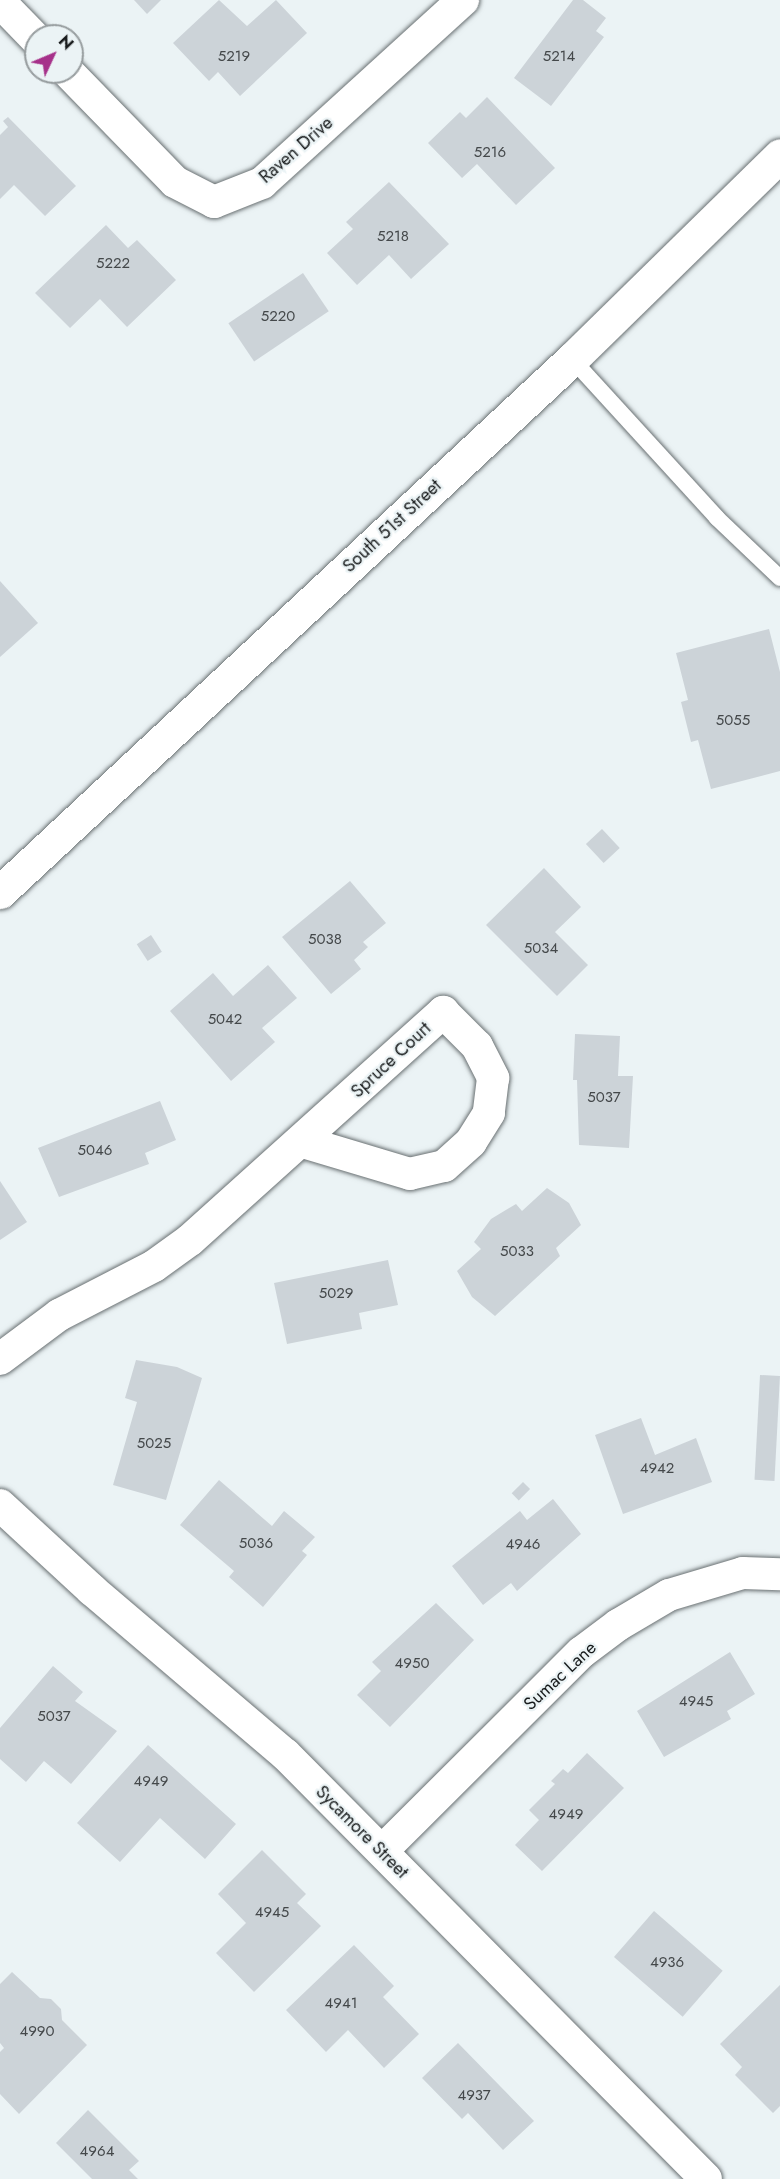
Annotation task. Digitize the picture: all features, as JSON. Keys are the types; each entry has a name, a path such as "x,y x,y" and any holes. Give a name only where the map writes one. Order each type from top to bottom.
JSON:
{"street":[{"name":"Raven Drive","path":"80,84 175,182 214,202 262,183 463,0"},
{"path":"0,2 24,27"},
{"name":"South 51st Street","path":"0,892 572,358 780,155"},
{"name":"Spruce Court","path":"0,1359 59,1315 154,1266 190,1240 303,1142 443,1012 477,1046 493,1078 489,1113 471,1142 444,1166 410,1174 303,1142"},
{"name":"Sycamore Street","path":"0,1505 92,1590 285,1754 706,2179"},
{"name":"Sumac Lane","path":"382,1851 582,1652 618,1625 669,1595 743,1573 780,1574"}],"lane":[{"path":"572,358 717,518 780,578"}],"building":[{"path":"134,0 161,0 147,14"},
{"path":"219,0 247,26 276,0 307,33 240,96 218,72 209,81 173,43"},
{"path":"573,0 583,0 606,18 596,31 604,37 551,106 514,78"},
{"path":"487,97 555,168 516,205 477,164 462,178 428,143 460,112 466,118"},
{"path":"8,117 76,186 45,216 14,185 0,199 0,135 8,127 3,121"},
{"path":"389,182 449,244 411,279 389,255 357,285 327,253 353,229 346,222"},
{"path":"106,225 128,248 137,240 176,280 127,327 100,299 70,328 35,293"},
{"path":"303,273 329,311 254,361 228,323"},
{"path":"0,581 38,623 0,657"},
{"path":"769,629 780,672 780,771 711,789 698,740 691,742 681,702 688,700 676,653"},
{"path":"602,829 620,848 604,863 586,844"},
{"path":"544,868 581,907 555,932 588,965 557,996 486,925"},
{"path":"350,881 386,923 363,942 368,947 354,960 361,969 331,994 282,937"},
{"path":"151,935 162,952 148,961 137,944"},
{"path":"268,965 297,998 262,1028 275,1042 231,1081 170,1011 213,973 233,996"},
{"path":"575,1034 620,1036 618,1076 633,1076 629,1148 579,1145 577,1080 573,1080"},
{"path":"160,1101 176,1140 145,1153 149,1164 59,1197 38,1148"},
{"path":"0,1181 27,1222 0,1240"},
{"path":"547,1188 569,1203 581,1225 556,1248 560,1256 495,1316 472,1297 457,1271 481,1249 474,1242 491,1219 516,1204 522,1211"},
{"path":"388,1260 398,1305 359,1313 362,1329 287,1344 274,1283"},
{"path":"136,1360 177,1367 202,1378 166,1500 113,1485 137,1402 125,1398"},
{"path":"760,1375 780,1376 774,1481 755,1480"},
{"path":"641,1418 655,1455 696,1438 712,1482 623,1514 595,1435"},
{"path":"219,1480 272,1526 284,1511 315,1537 302,1551 307,1555 263,1607 229,1577 234,1571 180,1525"},
{"path":"523,1482 530,1489 519,1500 512,1493"},
{"path":"553,1499 581,1534 517,1591 511,1583 483,1605 452,1566 520,1511 527,1520"},
{"path":"436,1603 474,1640 390,1727 357,1695 381,1671 372,1662"},
{"path":"730,1652 755,1694 727,1711 731,1719 664,1757 637,1711"},
{"path":"53,1666 83,1692 75,1701 117,1731 71,1784 44,1761 26,1782 0,1759 0,1728"},
{"path":"148,1745 236,1824 205,1859 160,1818 120,1862 77,1823"},
{"path":"587,1753 624,1788 542,1871 515,1845 539,1820 529,1810 555,1784 551,1781 563,1769 568,1773"},
{"path":"262,1850 306,1894 297,1903 321,1926 254,1992 216,1953 246,1923 218,1894"},
{"path":"654,1911 723,1971 683,2017 614,1957"},
{"path":"354,1945 394,1986 383,1997 419,2034 384,2068 348,2030 326,2052 286,2010"},
{"path":"12,1972 40,1998 51,1999 61,2009 62,2020 87,2045 19,2114 0,2094 0,2052 4,2048 0,2043 0,1984"},
{"path":"780,1985 780,2106 773,2113 735,2075 742,2067 720,2044"},
{"path":"458,2043 534,2121 503,2150 468,2113 462,2119 422,2078"},
{"path":"88,2110 139,2161 129,2170 138,2179 92,2179 56,2143"}]}
